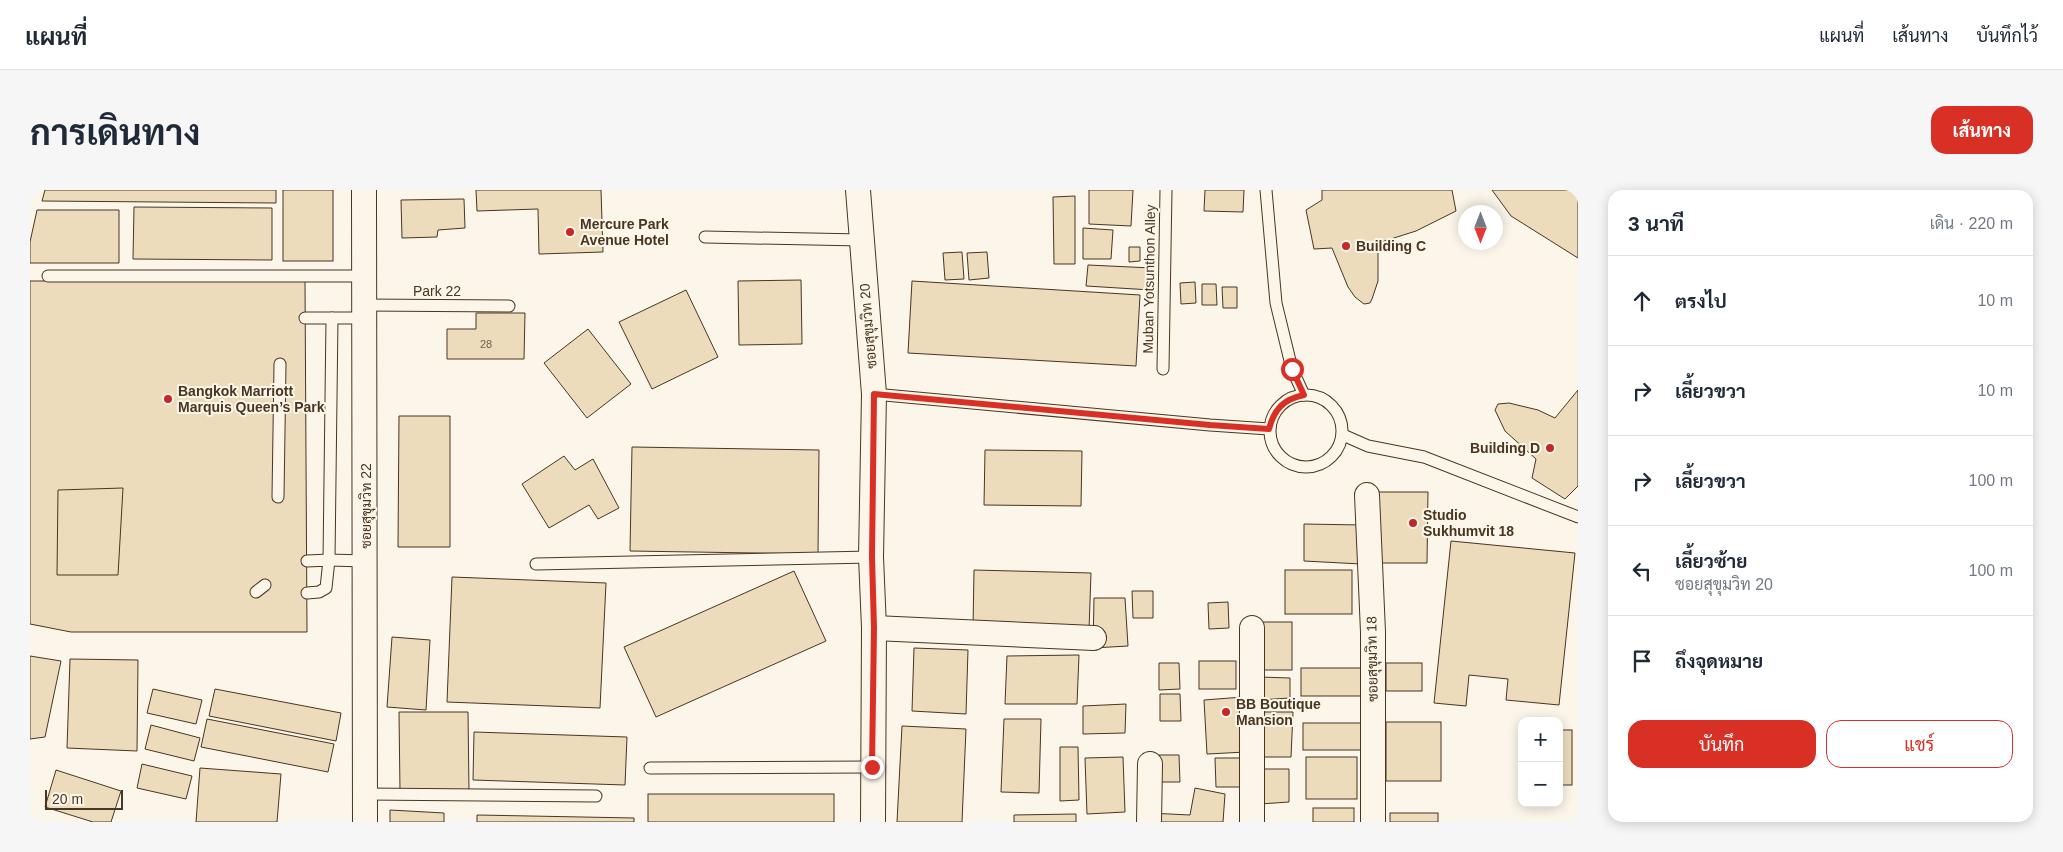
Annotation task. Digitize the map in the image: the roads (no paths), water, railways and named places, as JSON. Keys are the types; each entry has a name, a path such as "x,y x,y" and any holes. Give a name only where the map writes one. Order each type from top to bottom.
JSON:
{"street":[{"name":"ซอยสุขุมวิท 22","path":"364,190 365,822"},
{"name":"ซอยสุขุมวิท 20","path":"858,190 874,394 872,557 874,628 873,822"},
{"name":"ซอยสุขุมวิท 18","path":"1367,495 1373,632 1373,822"},
{"path":"874,628 1094,638"},
{"path":"1252,628 1252,822"},
{"path":"1149,822 1150,764"}],"lane":[{"name":"Muban Yotsunthon Alley","path":"1163,369 1166,190"},
{"path":"1266,190 1276,302 1292,369 1304,395"},
{"path":"705,237 861,240"},
{"path":"48,276 364,276"},
{"name":"Park 22","path":"305,318 332,318 365,311 509,306"},
{"path":"307,593 319,592 326,588 332,318"},
{"path":"278,496 280,364"},
{"path":"874,394 1269,429"},
{"path":"1304,395 1318,397 1330,403 1338,414 1343,435 1339,448 1328,460 1317,466 1306,468 1289,465 1281,459 1269,438 1269,429 1272,416 1279,406 1291,398 1304,395"},
{"path":"1343,435 1368,446 1424,457 1578,517"},
{"path":"536,564 872,557"},
{"path":"307,561 366,561"},
{"path":"256,592 265,584"},
{"path":"650,768 872,767"},
{"path":"365,794 596,796"}],"place":[{"name":"Mercure Park Avenue Hotel","path":"570,232"},
{"name":"Building C","path":"1346,246"},
{"name":"Bangkok Marriott Marquis Queen’s Park","path":"168,399"},
{"name":"Building D","path":"1550,448"},
{"name":"Studio Sukhumvit 18","path":"1413,523"},
{"name":"BB Boutique Mansion","path":"1226,712"}]}
